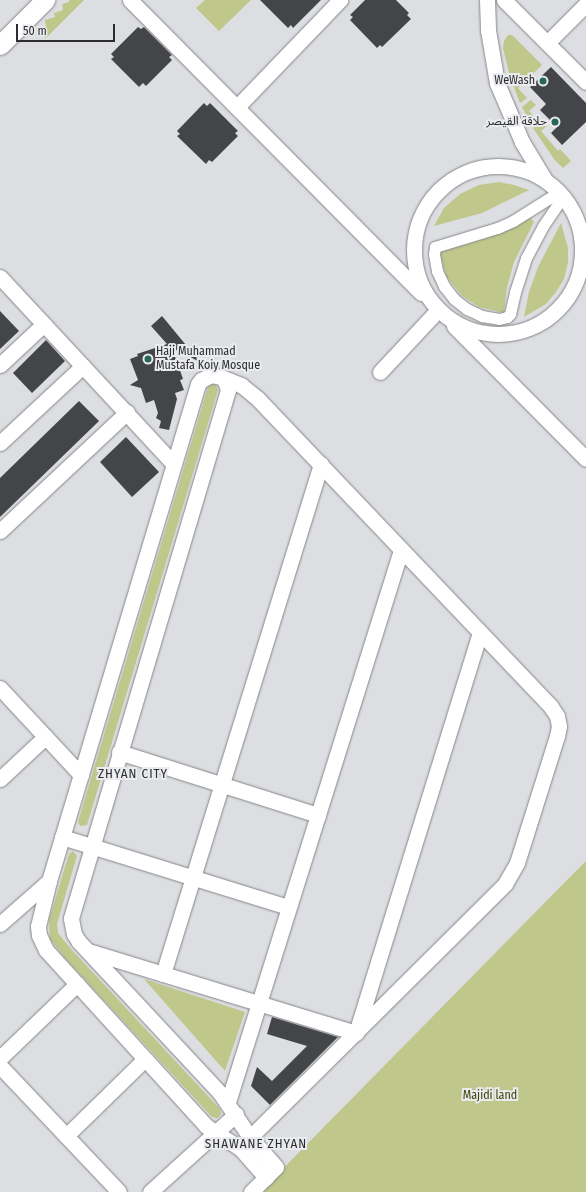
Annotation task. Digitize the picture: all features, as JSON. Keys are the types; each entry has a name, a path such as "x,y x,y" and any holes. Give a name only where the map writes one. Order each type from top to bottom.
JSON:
{"street":[{"path":"130,0 586,460"},
{"path":"237,107 340,0"},
{"path":"486,0 488,30 497,83 524,147 522,156 516,163 507,166 482,167 459,176 438,191 423,211 415,235 414,260 420,284 438,309 462,327 484,334 507,334 535,326 555,313 573,290 581,268 584,236 578,221 564,198"},
{"path":"504,0 586,82"},
{"path":"0,45 42,1"},
{"path":"547,43 586,4"},
{"path":"522,142 545,180 586,217"},
{"path":"507,166 530,172 545,180"},
{"path":"564,198 543,226 526,258 510,314 507,317 499,319 482,316 467,309 454,299 444,286 437,271 434,254 436,247 497,228 564,198"},
{"path":"0,276 174,464"},
{"path":"380,372 438,309"},
{"path":"0,365 44,324"},
{"path":"0,443 83,366"},
{"path":"250,1137 505,884 517,862 555,744 559,726 554,711 321,464 250,392 236,383 216,375 206,377 198,384 49,881 39,918 38,935 46,950 206,1126 241,1149 266,1178"},
{"path":"221,378 225,381 228,390 91,846 71,918 74,934 87,951 232,1108 250,1137 276,1167 251,1192"},
{"path":"0,530 126,412"},
{"path":"162,974 321,464"},
{"path":"150,1192 215,1133 232,1108 259,1003 288,907 401,550"},
{"path":"356,1033 480,633"},
{"path":"0,688 81,775"},
{"path":"0,779 45,736"},
{"path":"119,752 318,816"},
{"path":"62,837 288,907"},
{"path":"0,924 49,881"},
{"path":"87,951 356,1033"},
{"path":"0,1058 77,984"},
{"path":"66,1136 145,1059"},
{"path":"0,1066 119,1192"}],"green space":[{"path":"69,0 84,0 46,38 39,31 46,27 45,20 55,17 54,13 63,10 62,4 69,2"},
{"path":"205,0 251,0 219,31 196,8"},
{"path":"508,35 512,35 542,65 518,88 527,98 520,103 510,77 503,48 504,41"},
{"path":"531,100 536,105 529,111 537,120 531,124 522,107"},
{"path":"541,121 546,127 541,131 558,151 560,149 571,161 563,168 554,159 533,128"},
{"path":"499,182 529,190 482,213 434,226 444,208 460,194 479,185"},
{"path":"529,216 534,222 514,262 507,287 504,313 479,307 462,296 446,276 439,251 484,239 509,228"},
{"path":"561,223 568,248 568,263 564,279 546,304 524,317 529,292 538,267"},
{"path":"212,384 216,385 218,390 87,825 80,826 78,822 208,387"},
{"path":"73,851 77,856 57,924 58,933 71,949 220,1109 221,1114 218,1118 211,1116 64,957 50,939 49,920 69,854"},
{"name":"Majidi land","path":"586,861 586,1192 260,1192 567,880"},
{"path":"144,979 245,1012 225,1071"}],"building":[{"path":"260,0 321,0 293,28 291,25 288,28"},
{"path":"365,0 396,0 409,13 407,15 411,19 382,47 380,45 377,48 350,20 353,17 350,15"},
{"path":"138,27 141,29 144,27 172,55 169,57 172,60 146,86 143,83 139,87 111,59 114,57 111,54"},
{"path":"551,67 586,103 586,122 562,145 551,133 557,127 540,110 546,104 530,87"},
{"path":"204,103 207,106 210,103 238,131 235,133 238,136 212,162 209,160 206,164 177,136 180,134 177,131"},
{"path":"0,311 19,331 0,349"},
{"path":"162,316 200,362 172,348 183,379 180,380 184,390 175,393 177,399 169,430 159,428 161,421 156,418 158,413 154,400 146,403 141,388 130,385 138,380 130,359 138,356 137,354 167,344 151,326"},
{"path":"46,340 65,361 32,393 13,373"},
{"path":"79,401 99,421 0,517 0,478"},
{"path":"126,437 159,472 132,497 100,462"},
{"path":"272,1017 338,1037 270,1105 251,1086 257,1067 272,1081 307,1046 267,1034"}],"place":[{"name":"WeWash","path":"543,81"},
{"name":"حلاقة القيصر","path":"555,122"},
{"name":"Haji Muhammad Mustafa Koiy Mosque","path":"148,359"}],"district":[{"name":"ZHYAN CITY","path":"133,774"},
{"name":"SHAWANE ZHYAN","path":"256,1144"}]}
